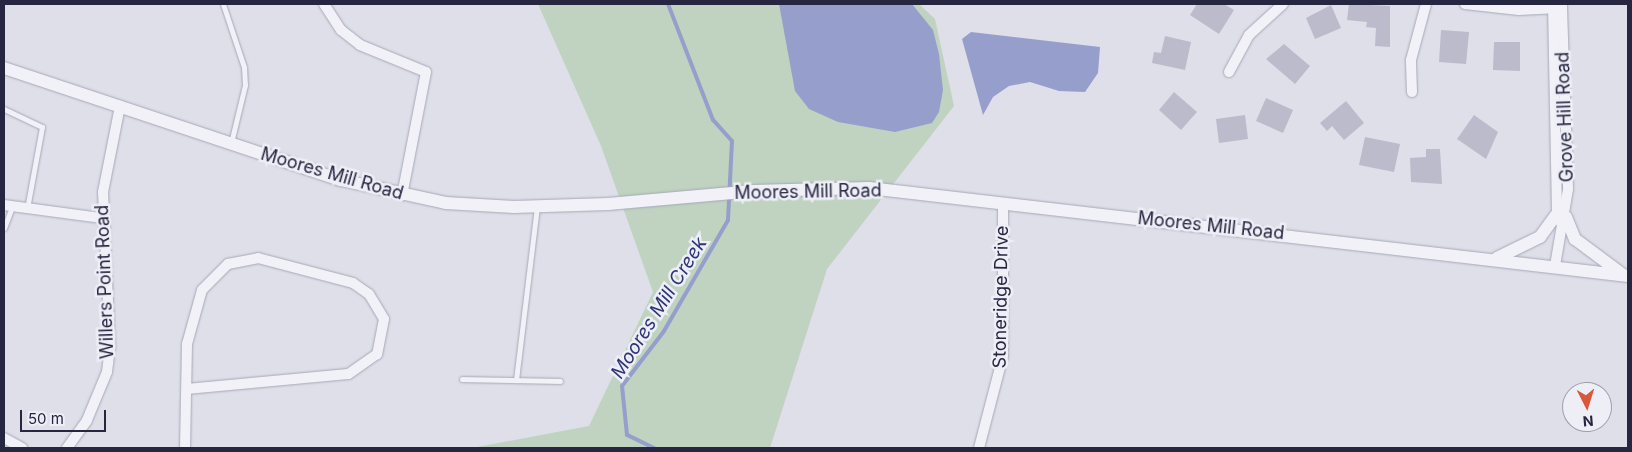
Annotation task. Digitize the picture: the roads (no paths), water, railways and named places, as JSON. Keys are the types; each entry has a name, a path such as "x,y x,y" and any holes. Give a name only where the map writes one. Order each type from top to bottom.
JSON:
{"street":[{"path":"324,4 341,30 360,46 426,72 402,196"},
{"path":"1229,72 1249,35 1283,4"},
{"path":"1412,92 1414,44 1426,4"},
{"path":"1465,4 1510,10 1557,6"},
{"name":"Grove Hill Road","path":"1555,266 1560,220 1557,6"},
{"name":"Moores Mill Road","path":"4,68 231,144 402,196 537,206 754,191 869,188 1496,259 1626,276"},
{"name":"Willers Point Road","path":"67,448 87,420 107,372 110,346 102,218 107,163 120,106"},
{"name":"Stoneridge Drive","path":"979,448 1003,356 1003,203"},
{"path":"8,206 27,211 102,218"},
{"path":"1496,259 1540,237 1560,220 1575,239 1626,276"},
{"path":"186,448 187,344 202,290 215,274 242,259 258,258 353,283 369,294 384,319 376,354 348,374 187,389"},
{"path":"4,438 22,448"}],"lane":[{"path":"223,4 244,76 231,144"},
{"path":"4,109 42,127 27,211"},
{"path":"4,228 8,206"},
{"path":"516,380 537,206"},
{"path":"462,379 560,381"}],"water":[{"path":"779,4 912,4 933,30 939,54 943,90 939,112 932,123 895,132 838,122 809,109 795,91"},
{"path":"971,32 1100,47 1098,73 1085,92 1059,91 1030,82 1009,86 993,97 983,115 962,39"}],"waterway":[{"name":"Moores Mill Creek","path":"654,448 627,435 622,386 664,331 728,220 732,141 713,120 668,4"}]}
